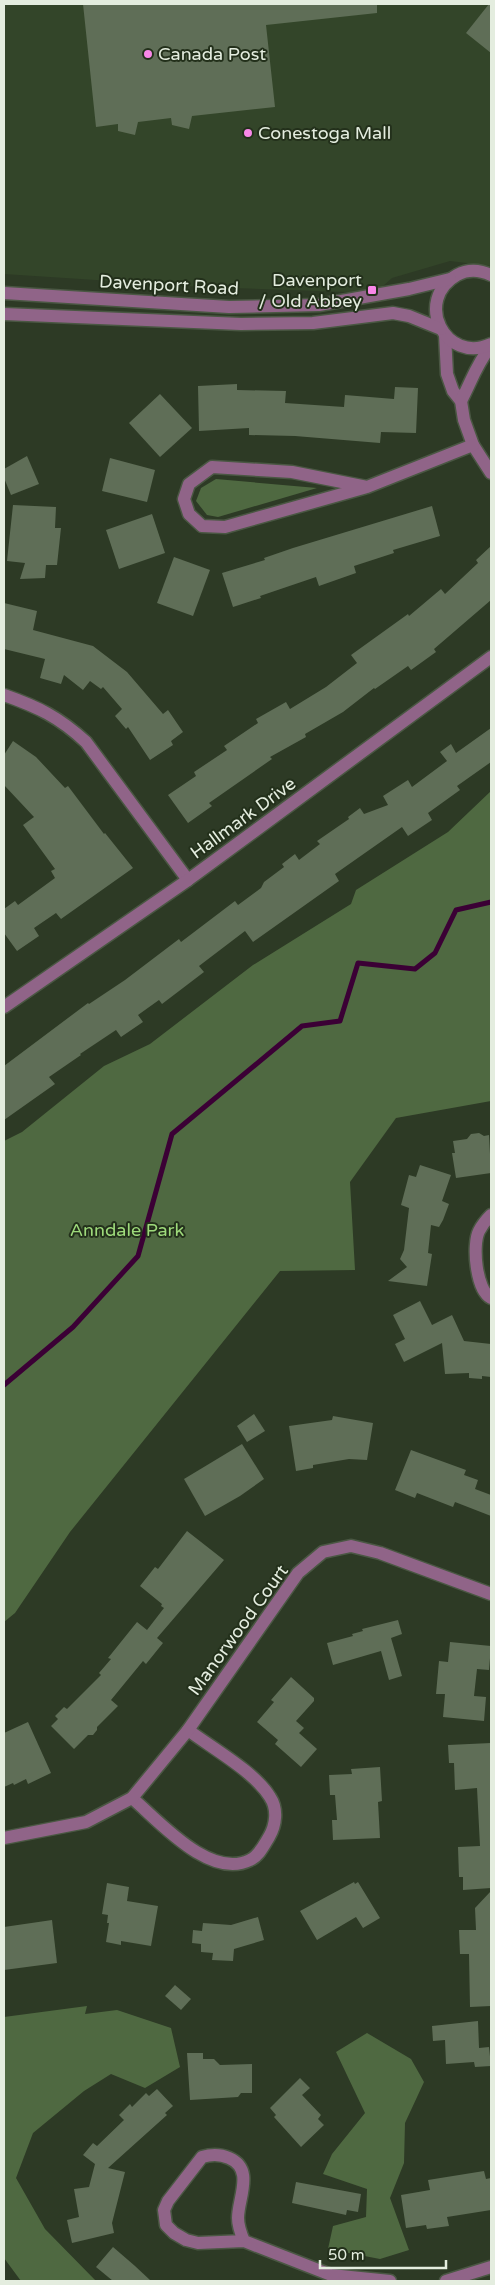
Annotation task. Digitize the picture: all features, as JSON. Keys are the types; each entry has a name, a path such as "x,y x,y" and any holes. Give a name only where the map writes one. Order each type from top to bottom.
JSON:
{"street":[{"name":"Davenport Road","path":"4,293 229,307 320,305 409,289 450,279 470,271 491,275"},
{"path":"450,279 443,287 436,302 436,319 443,332 447,374 453,390 461,401 464,420 473,445 491,473"},
{"name":"Davenport Road","path":"4,314 241,324 313,324 393,313 408,316 443,332 451,341 468,348 476,349 491,345"},
{"path":"461,401 479,362 491,345"},
{"path":"367,487 292,472 212,467 189,484 184,499 189,514 202,526 225,527 367,487 473,445"},
{"name":"Hallmark Drive","path":"4,990 8,1004 188,880 491,657"},
{"path":"4,695 51,714 86,742 188,880"},
{"path":"491,1215 478,1232 476,1266 480,1283 486,1295 491,1298"},
{"name":"Manorwood Court","path":"4,1838 86,1822 132,1798 188,1730 298,1573 323,1552 351,1546 380,1552 491,1594"},
{"path":"132,1798 206,1860 226,1864 250,1860 262,1850 274,1829 275,1814 271,1798 258,1781 188,1730"},
{"path":"244,2241 239,2230 238,2218 244,2180 243,2172 239,2165 231,2159 220,2155 202,2157 168,2201 164,2210 166,2225 174,2234 198,2243 244,2241 331,2275 390,2281"},
{"path":"446,2281 480,2272 491,2267"}],"shaded area":[{"name":"Conestoga Mall","path":"4,4 491,4 491,266 450,261 392,278 375,293 203,287 4,274"}],"green space":[{"path":"216,479 317,488 218,517 207,515 196,501 201,488"},
{"name":"Anndale Park","path":"491,791 491,1101 396,1118 350,1182 355,1270 280,1271 70,1532 15,1613 4,1622 4,1141 22,1132 104,1066 150,1044 253,965 351,904 356,890 448,832"},
{"path":"87,2006 85,2014 117,2010 171,2028 180,2067 145,2088 111,2074 84,2091 33,2133 16,2178 45,2229 96,2281 21,2281 4,2258 4,2017"},
{"path":"367,2033 411,2059 424,2082 405,2123 404,2163 390,2198 409,2250 380,2259 328,2249 333,2226 366,2217 367,2189 323,2174 332,2154 365,2113 336,2052"}],"building":[{"path":"83,4 377,4 377,13 266,25 275,107 192,116 189,129 172,125 171,118 138,122 135,135 118,131 118,124 96,127"},
{"path":"489,4 491,4 491,53 466,33"},
{"path":"237,384 237,390 286,391 285,403 344,407 345,395 394,399 395,387 418,388 416,433 381,432 380,443 295,436 249,435 249,428 199,431 198,386"},
{"path":"160,394 192,428 160,457 129,423"},
{"path":"27,456 39,484 11,495 4,478 4,469"},
{"path":"110,458 155,470 147,502 102,491"},
{"path":"13,505 56,507 55,528 61,528 57,565 46,565 45,578 20,579 25,563 7,561"},
{"path":"432,506 440,536 393,550 394,553 354,566 356,573 319,586 316,577 233,607 222,573 265,560 264,558 293,548"},
{"path":"152,514 165,553 119,569 106,530"},
{"path":"491,546 491,600 434,649 436,652 411,670 408,666 374,688 343,712 305,734 306,737 270,757 272,759 209,803 212,806 188,823 168,795 196,776 194,772 227,750 224,746 258,723 256,719 286,702 290,709 326,687 357,663 351,655 408,614 409,616 441,589 445,594 478,563 476,560"},
{"path":"174,557 210,570 193,616 157,603"},
{"path":"4,603 37,611 33,630 93,646 127,672 163,714 168,710 183,732 171,741 173,745 150,760 128,727 126,729 115,716 122,709 103,687 101,689 90,681 83,690 64,675 61,684 40,678 45,659 4,649"},
{"path":"491,728 491,762 457,786 460,790 428,813 432,820 408,836 402,827 335,874 339,881 253,942 245,931 199,966 204,972 162,1004 159,1000 138,1015 143,1022 121,1037 116,1030 80,1054 49,1077 55,1084 4,1120 4,1066 88,1003 125,980 179,939 181,942 235,901 238,905 261,888 264,882 284,867 282,864 295,854 299,860 320,844 317,841 349,819 348,817 360,808 364,814 388,805 383,796 408,780 412,787 447,761 440,752 451,744 456,753"},
{"path":"13,741 36,757 65,788 68,786 104,834 133,868 61,919 56,913 34,928 39,936 17,951 4,933 4,909 15,901 18,905 55,878 51,871 55,869 23,825 34,817 4,785 4,755"},
{"path":"479,1133 484,1136 489,1135 491,1173 456,1178 452,1153 455,1153 453,1141 467,1139 471,1134"},
{"path":"420,1165 451,1175 442,1201 449,1204 443,1220 439,1227 431,1225 428,1253 432,1254 427,1286 388,1281 407,1267 400,1259 404,1250 409,1208 401,1205 409,1175 416,1177"},
{"path":"420,1301 432,1325 452,1315 464,1341 491,1344 491,1377 482,1376 482,1379 469,1378 469,1373 445,1374 442,1343 404,1362 395,1344 405,1339 393,1315"},
{"path":"254,1414 265,1431 247,1442 237,1426"},
{"path":"333,1416 373,1423 367,1460 349,1459 313,1465 313,1468 296,1471 289,1426 332,1420"},
{"path":"242,1444 264,1479 240,1496 205,1516 184,1479"},
{"path":"411,1450 466,1470 464,1475 478,1480 475,1489 491,1495 491,1516 455,1502 453,1507 417,1493 415,1498 395,1490"},
{"path":"187,1531 224,1560 157,1638 163,1643 146,1664 143,1661 111,1700 118,1706 97,1727 93,1735 88,1735 74,1749 51,1726 58,1719 55,1716 64,1707 67,1709 101,1675 99,1673 111,1659 108,1658 137,1622 147,1630 164,1608 161,1606 162,1604 140,1586 155,1567 158,1569"},
{"path":"398,1620 402,1634 391,1638 402,1676 389,1680 381,1651 333,1665 327,1643 353,1636 352,1634 363,1631 362,1629"},
{"path":"450,1642 491,1646 489,1670 477,1669 474,1696 486,1697 484,1721 443,1717 445,1694 436,1694 439,1661 448,1662"},
{"path":"291,1677 314,1698 314,1701 296,1721 304,1728 299,1733 317,1749 301,1767 275,1744 278,1740 257,1722 274,1702 271,1700"},
{"path":"28,1722 51,1773 28,1784 26,1779 14,1785 13,1783 4,1787 4,1733"},
{"path":"491,1743 491,1888 463,1890 463,1877 459,1877 458,1847 480,1846 477,1788 455,1790 454,1763 449,1763 448,1745"},
{"path":"380,1767 382,1801 378,1802 380,1838 333,1840 332,1820 337,1820 335,1795 330,1795 329,1775 352,1774 351,1769"},
{"path":"354,1882 355,1884 358,1882 380,1918 363,1928 356,1917 317,1940 300,1911"},
{"path":"107,1883 129,1887 127,1901 158,1906 151,1946 121,1941 121,1945 106,1942 109,1923 107,1923 108,1915 102,1914"},
{"path":"491,1891 491,2006 470,2007 469,1954 460,1954 459,1930 476,1930 475,1908"},
{"path":"258,1917 264,1940 234,1949 233,1961 212,1960 213,1953 201,1952 201,1944 192,1943 193,1930 202,1931 203,1923 231,1925"},
{"path":"52,1920 57,1963 4,1970 4,1927"},
{"path":"175,1985 191,1999 181,2010 165,1996"},
{"path":"478,2021 479,2048 489,2047 491,2066 475,2067 474,2062 446,2064 445,2040 433,2041 432,2026"},
{"path":"187,2053 203,2053 203,2059 214,2059 220,2065 252,2064 252,2093 241,2093 238,2097 190,2100"},
{"path":"300,2078 310,2088 302,2095 321,2115 318,2119 324,2125 301,2147 274,2117 276,2115 270,2108"},
{"path":"157,2089 173,2106 165,2113 167,2115 108,2168 125,2172 112,2223 114,2233 72,2243 67,2220 79,2217 74,2189 89,2187 95,2164 83,2155 93,2143 97,2146 124,2120 119,2115 130,2104 132,2107 146,2093 149,2096"},
{"path":"484,2171 486,2179 491,2178 491,2210 447,2217 449,2226 427,2229 426,2225 406,2228 401,2195 430,2190 428,2180"},
{"path":"296,2182 361,2194 358,2212 347,2210 346,2215 292,2203"},
{"path":"113,2247 151,2281 113,2281 96,2267"}],"waterway":[{"path":"4,1385 73,1327 138,1256 172,1134 302,1026 340,1021 358,963 415,969 435,953 456,910 491,902"}],"place":[{"name":"Canada Post","path":"148,54"},
{"name":"Conestoga Mall","path":"248,133"},
{"name":"Davenport / Old Abbey","path":"372,290"}]}
